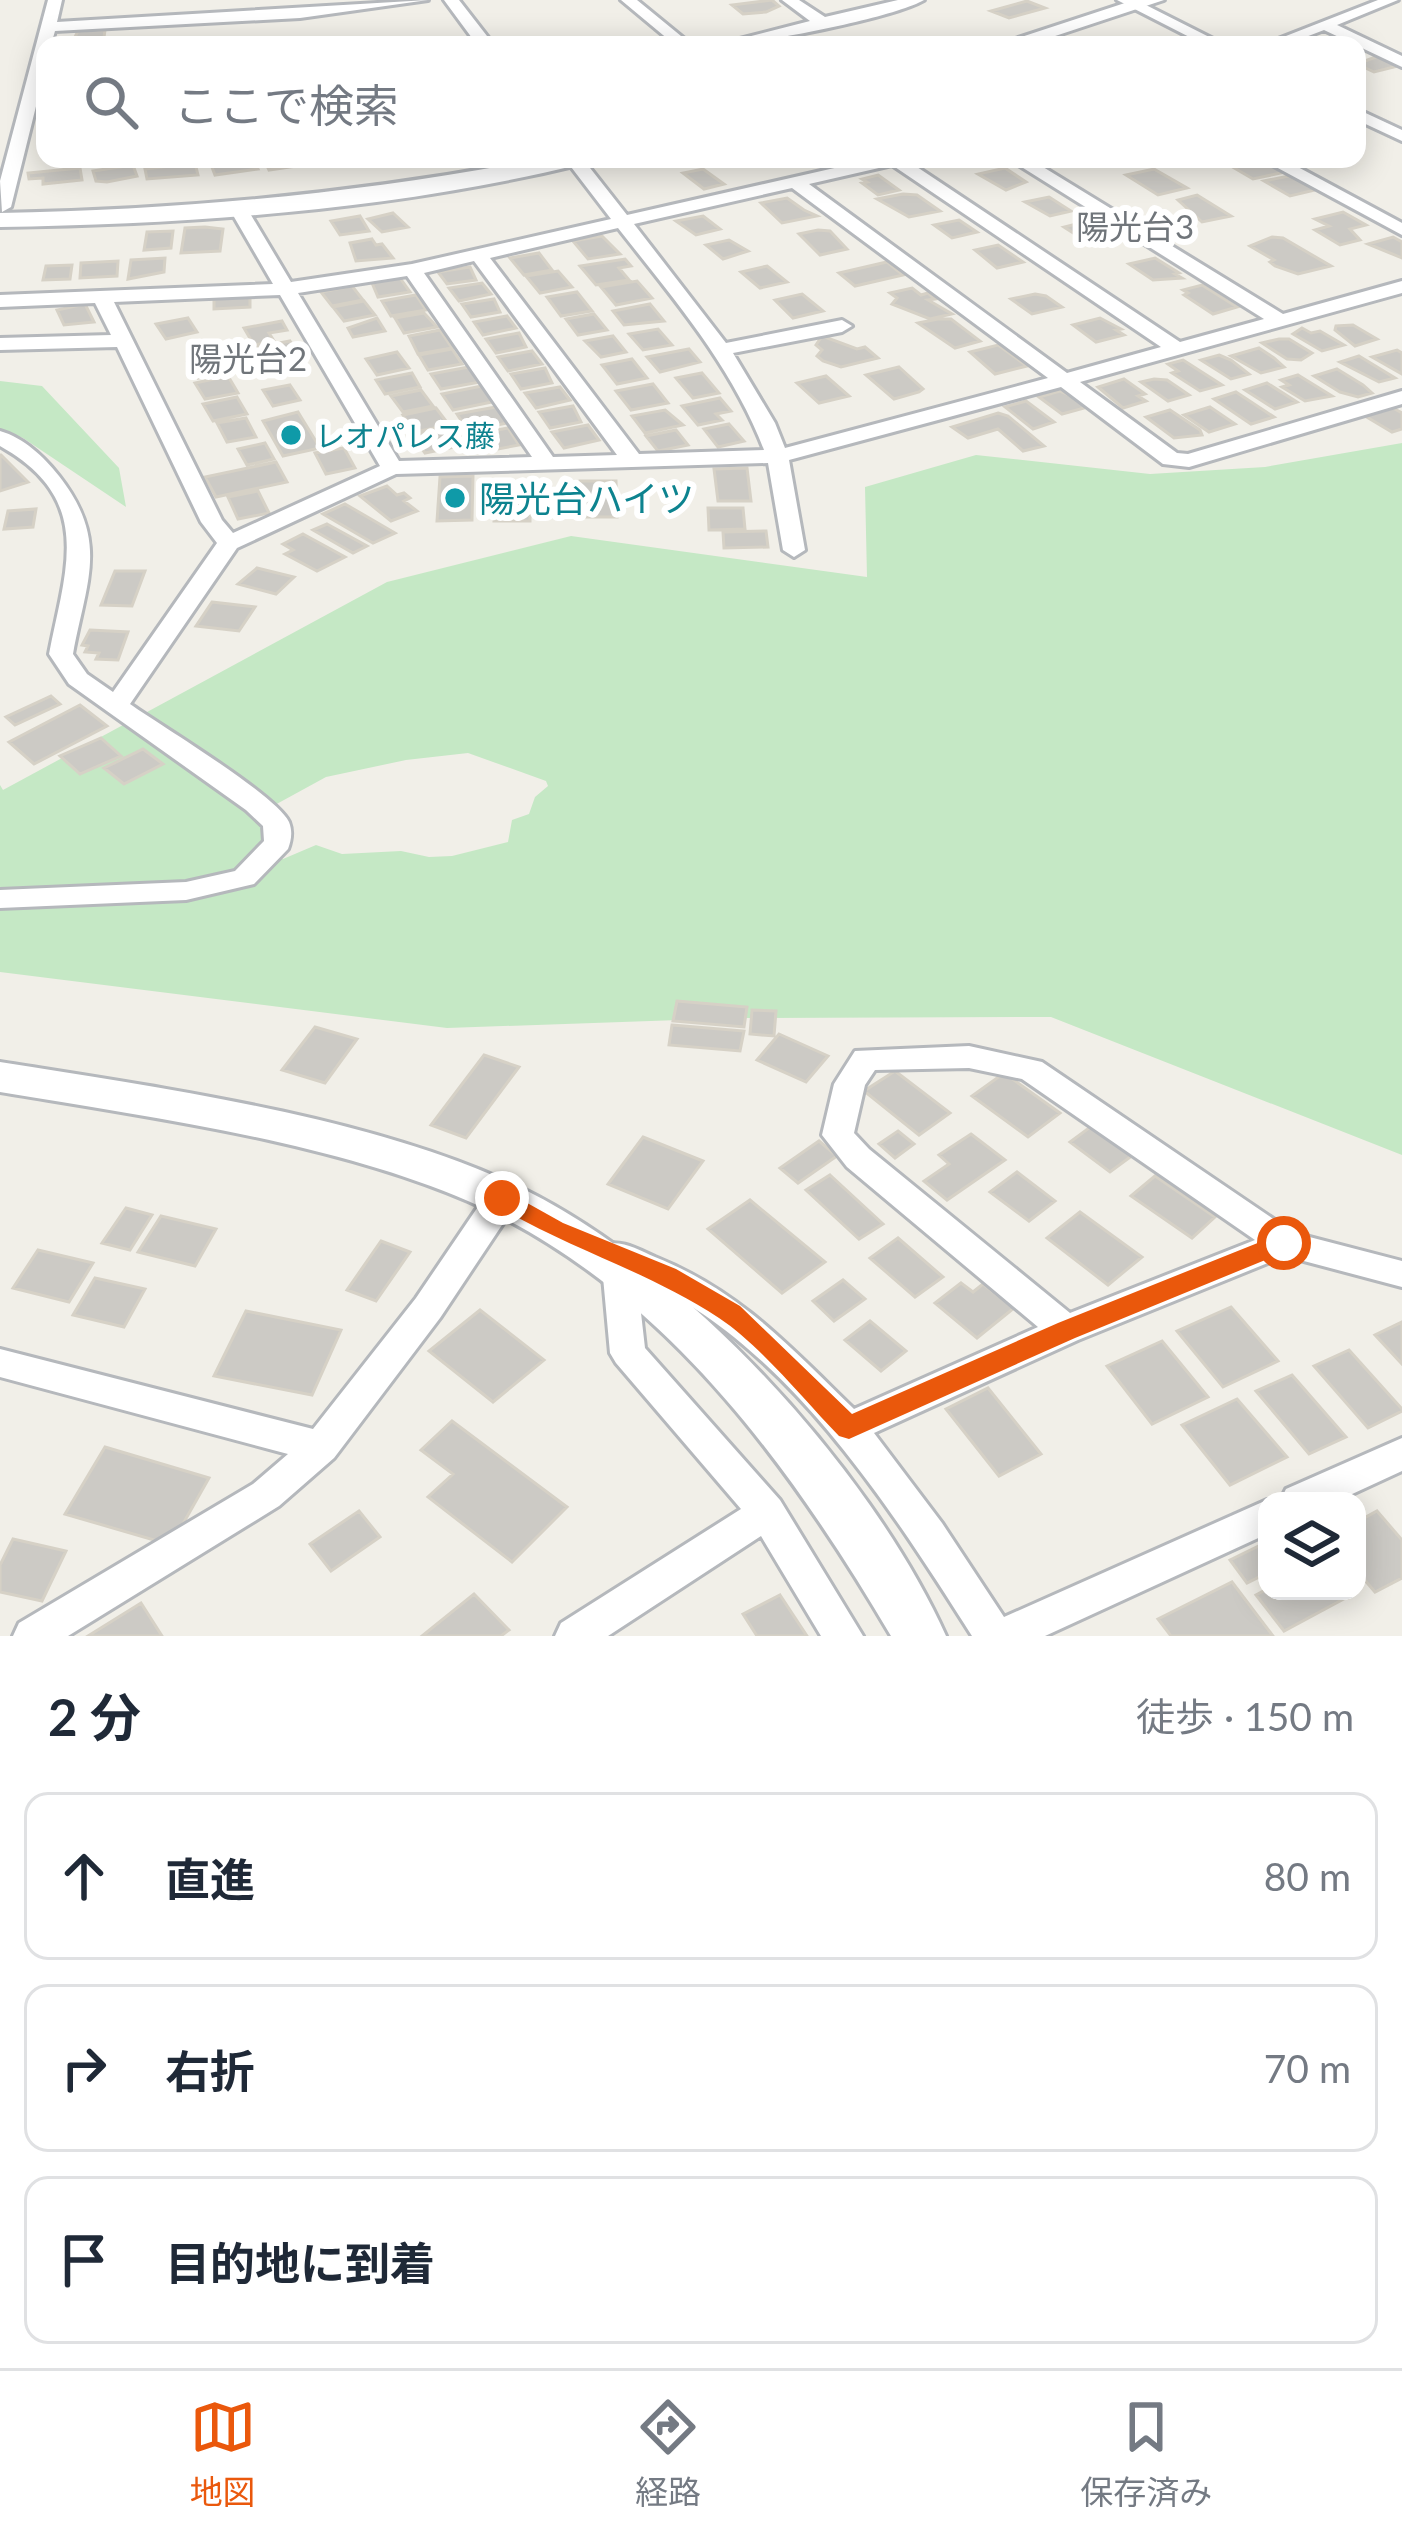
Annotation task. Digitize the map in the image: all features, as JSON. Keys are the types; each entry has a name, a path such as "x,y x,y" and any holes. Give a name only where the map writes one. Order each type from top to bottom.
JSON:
{"street":[{"path":"47,36 55,0"},
{"path":"48,27 300,14 421,0"},
{"path":"451,0 479,36"},
{"path":"628,0 673,36"},
{"path":"789,0 825,24"},
{"path":"767,36 917,0"},
{"path":"1295,36 1391,0"},
{"path":"1036,36 1140,4 1178,2"},
{"path":"1060,36 1140,4"},
{"path":"1140,4 1199,36"},
{"path":"1324,25 1347,36"},
{"path":"1366,45 1402,62"},
{"path":"1,211 36,87"},
{"path":"1366,118 1402,136"},
{"path":"0,127 36,126"},
{"path":"1,211 232,199 463,168"},
{"path":"1,211 91,220 238,210 400,191 525,168"},
{"path":"581,168 719,350 754,405 778,456 794,550"},
{"path":"0,301 284,289 412,270 860,168"},
{"path":"908,168 1176,348"},
{"path":"1033,168 1279,320"},
{"path":"1287,168 1402,230"},
{"path":"798,184 1164,456 1179,461 1402,397"},
{"path":"238,210 392,468"},
{"path":"478,254 633,461"},
{"path":"412,270 547,463"},
{"path":"117,704 229,543 392,468 778,456 811,451 1402,287"},
{"path":"102,297 212,521 229,543"},
{"path":"719,350 842,326"},
{"path":"0,344 123,341"},
{"path":"0,437 15,443 46,473 75,524 82,556 62,655 78,679 255,804 276,824 278,843 244,878 186,892 0,898"},
{"path":"1066,1330 858,1158 838,1135 850,1084 866,1059 969,1057 1031,1070 1284,1243 1402,1274"},
{"path":"0,1077 293,1133 406,1162 502,1198 554,1229 697,1339 767,1412 820,1477 920,1636"},
{"path":"33,1636 266,1495 320,1447 428,1308 502,1198"},
{"path":"554,1229 667,1276 731,1313 849,1428 929,1535 994,1636"},
{"path":"849,1428 1066,1330 1284,1243"},
{"path":"620,1277 628,1353 767,1512 843,1636"},
{"path":"0,1363 320,1447"},
{"path":"1319,1492 1402,1454"},
{"path":"575,1636 767,1512"},
{"path":"1003,1636 1258,1520"}],"green space":[{"path":"0,381 42,386 119,468 126,507 23,438 0,430"},
{"path":"1402,443 1402,1155 1051,1017 736,1018 447,1028 0,972 0,785 3,790 387,582 571,536 867,577 865,487 976,455 1150,474 1265,467","holes":["468,753 546,781 548,786 535,797 529,814 512,820 508,842 452,856 401,851 342,854 316,845 283,859 252,859 266,840 273,806 326,777"]}],"building":[{"path":"772,0 779,6 766,12 743,14 732,5"},
{"path":"1027,1 1045,8 1009,18 991,11"},
{"path":"105,30 104,36 76,36 78,31"},
{"path":"1381,55 1402,65 1374,72 1366,68 1366,61"},
{"path":"80,168 82,180 43,184 43,178 29,179 28,173"},
{"path":"134,168 137,176 96,181 93,171"},
{"path":"196,168 198,175 147,179 145,169"},
{"path":"212,168 258,169 215,175"},
{"path":"1005,168 1026,182 1006,190 978,174"},
{"path":"1234,168 1285,172 1253,179"},
{"path":"703,169 724,184 704,189 683,173"},
{"path":"1154,169 1187,188 1158,195 1126,175"},
{"path":"878,175 899,190 878,195 862,183"},
{"path":"1289,176 1315,190 1290,196 1264,181"},
{"path":"917,195 940,211 909,217 877,199"},
{"path":"1197,195 1231,216 1202,222 1178,200"},
{"path":"1049,197 1071,211 1050,216 1025,202"},
{"path":"787,198 817,216 782,223 761,203"},
{"path":"1343,212 1366,225 1350,229 1360,240 1340,245 1315,230 1329,226 1315,219"},
{"path":"393,213 408,227 382,232 368,219"},
{"path":"360,216 369,231 340,235 331,221"},
{"path":"703,216 720,229 696,235 676,221"},
{"path":"959,220 977,232 952,238 934,225"},
{"path":"1092,220 1109,231 1081,238 1064,227"},
{"path":"185,228 223,229 220,251 181,253"},
{"path":"173,231 171,248 144,250 147,232"},
{"path":"830,231 847,249 820,255 799,234"},
{"path":"602,236 620,254 588,259 573,241"},
{"path":"1393,237 1402,242 1402,258 1368,244"},
{"path":"1283,238 1331,266 1298,274 1275,266 1270,262 1274,260 1250,246"},
{"path":"372,239 393,258 356,261 350,243"},
{"path":"729,240 748,251 723,259 706,245"},
{"path":"998,245 1023,262 997,268 975,250"},
{"path":"539,253 552,270 524,275 510,258"},
{"path":"165,258 164,272 128,279 131,260"},
{"path":"1155,258 1182,278 1153,280 1129,264"},
{"path":"625,259 631,266 619,268 629,280 596,285 580,266"},
{"path":"118,261 117,276 80,278 81,263"},
{"path":"887,262 903,275 855,286 839,273"},
{"path":"72,265 70,279 43,280 46,266"},
{"path":"767,266 787,282 760,288 741,272"},
{"path":"470,267 476,280 447,284 438,272"},
{"path":"558,271 572,287 540,293 526,276"},
{"path":"400,278 410,292 378,297 372,283"},
{"path":"637,281 652,298 616,305 601,287"},
{"path":"482,283 491,294 459,301 449,288"},
{"path":"1202,285 1237,307 1213,314 1184,295 1188,293 1183,290"},
{"path":"352,286 363,300 332,306 321,292"},
{"path":"912,288 921,295 928,293 935,299 928,300 952,314 930,319 892,304 897,298 890,293"},
{"path":"577,292 592,311 561,316 547,297"},
{"path":"802,294 823,311 793,318 775,300"},
{"path":"1035,294 1062,307 1032,314 1011,299"},
{"path":"416,295 426,310 391,316 382,301"},
{"path":"250,297 250,307 214,309 214,299"},
{"path":"494,299 500,312 471,317 462,304"},
{"path":"364,301 375,315 344,321 333,307"},
{"path":"85,304 94,322 64,325 57,310"},
{"path":"650,304 664,321 624,325 613,311"},
{"path":"424,313 437,327 404,333 395,318"},
{"path":"594,314 607,330 578,335 566,319"},
{"path":"507,316 516,328 483,335 474,322"},
{"path":"188,318 197,332 166,339 156,324"},
{"path":"377,318 385,331 353,337 348,328"},
{"path":"1100,318 1124,335 1096,342 1073,325"},
{"path":"951,319 980,341 955,348 918,323"},
{"path":"282,321 287,330 269,333 274,341 254,345 244,328"},
{"path":"1353,325 1377,339 1355,346 1335,330"},
{"path":"1302,328 1320,331 1344,345 1322,351 1293,334"},
{"path":"658,329 672,345 643,350 629,334"},
{"path":"440,330 452,348 418,354 409,336"},
{"path":"519,333 526,347 496,353 486,339"},
{"path":"613,336 626,352 601,357 585,341"},
{"path":"822,336 857,349 865,347 878,358 841,367 823,361 816,345"},
{"path":"1289,339 1312,353 1301,360 1287,359 1262,343"},
{"path":"290,341 300,356 268,363 258,347"},
{"path":"998,345 1027,366 995,374 970,352"},
{"path":"1259,348 1284,367 1261,373 1231,356"},
{"path":"452,349 462,364 428,370 419,355"},
{"path":"689,349 700,362 660,372 647,357"},
{"path":"1397,350 1402,353 1402,374 1372,357"},
{"path":"532,351 542,364 508,371 498,357"},
{"path":"397,352 409,368 377,375 366,359"},
{"path":"221,355 231,371 198,378 188,362"},
{"path":"1219,355 1249,374 1231,379 1201,360"},
{"path":"1359,356 1395,378 1379,382 1340,362"},
{"path":"632,359 647,378 617,384 602,365"},
{"path":"1183,360 1222,385 1200,391 1172,373 1178,371 1168,364"},
{"path":"469,367 480,382 441,389 431,374"},
{"path":"899,367 923,389 894,399 866,375"},
{"path":"545,368 552,383 521,389 511,374"},
{"path":"1337,369 1372,393 1358,397 1340,392 1314,376"},
{"path":"412,373 420,387 385,394 376,380"},
{"path":"702,373 719,393 693,398 676,378"},
{"path":"1298,375 1332,396 1305,401 1282,387 1289,385 1281,380"},
{"path":"228,376 238,393 205,399 195,383"},
{"path":"826,376 849,396 819,403 797,383"},
{"path":"1124,379 1145,394 1138,396 1146,401 1123,408 1098,387"},
{"path":"1167,380 1189,395 1168,401 1141,382"},
{"path":"1267,383 1297,402 1275,409 1245,390"},
{"path":"653,384 668,403 631,410 616,391"},
{"path":"290,385 300,400 273,406 263,390"},
{"path":"482,386 492,402 453,410 442,394"},
{"path":"560,387 570,400 536,408 525,393"},
{"path":"421,390 433,406 403,412 391,396"},
{"path":"1060,391 1088,407 1062,414 1039,397"},
{"path":"1236,392 1274,417 1251,424 1214,399"},
{"path":"237,397 247,414 213,421 203,404"},
{"path":"720,398 731,411 716,414 722,420 698,425 682,406"},
{"path":"1026,401 1054,422 1033,429 1005,407"},
{"path":"573,406 581,422 550,428 539,412"},
{"path":"496,407 507,423 468,431 457,414"},
{"path":"1210,407 1235,424 1209,432 1184,415"},
{"path":"436,408 449,425 415,432 403,415"},
{"path":"1393,408 1402,413 1402,429 1392,432 1365,416"},
{"path":"665,410 683,425 645,433 632,416"},
{"path":"1170,410 1202,435 1174,438 1146,417"},
{"name":"レオパレス藤","path":"298,412 320,448 283,456 263,421"},
{"path":"998,413 1044,446 1023,451 998,429 968,438 952,427"},
{"path":"246,418 256,437 227,442 217,423"},
{"path":"729,424 744,441 718,447 704,429"},
{"path":"588,425 599,440 564,448 552,432"},
{"path":"445,428 459,446 425,453 412,435"},
{"path":"508,428 519,445 481,452 471,435"},
{"path":"676,430 688,445 658,451 646,436"},
{"path":"265,443 274,459 247,465 238,449"},
{"path":"344,448 355,468 326,474 315,453"},
{"path":"1,455 28,482 0,491"},
{"path":"276,462 287,482 216,497 205,477"},
{"path":"747,468 751,501 718,501 714,469"},
{"name":"陽光台ハイツ","path":"473,476 472,520 437,521 440,477"},
{"path":"580,481 616,481 617,517 579,517"},
{"path":"530,484 530,521 494,521 495,485"},
{"path":"387,486 410,498 404,501 417,511 391,521 360,496"},
{"path":"258,491 269,513 238,519 228,497"},
{"path":"345,504 395,533 373,543 323,514"},
{"path":"708,508 743,508 745,529 709,530"},
{"path":"36,509 33,527 4,529 8,511"},
{"path":"327,524 367,546 353,553 313,530"},
{"path":"766,531 768,547 724,548 723,532"},
{"path":"303,534 345,557 317,571 285,554 293,550 283,544"},
{"path":"257,568 294,577 276,594 238,584"},
{"path":"115,571 145,571 132,606 101,605"},
{"path":"212,602 255,607 239,631 196,626"},
{"path":"90,630 128,632 118,660 96,659 99,653 85,652 88,646 82,645"},
{"path":"51,696 60,704 15,725 6,717"},
{"path":"80,705 107,726 34,764 9,742"},
{"path":"101,738 121,756 80,774 60,756"},
{"path":"143,749 163,764 124,784 104,768"},
{"path":"677,1001 747,1007 744,1027 673,1021"},
{"path":"752,1010 776,1011 774,1036 750,1034"},
{"path":"672,1025 744,1031 740,1051 669,1045"},
{"path":"315,1027 357,1039 325,1083 282,1070"},
{"path":"779,1034 828,1056 806,1082 757,1060"},
{"path":"484,1055 519,1067 466,1138 431,1125"},
{"path":"895,1071 950,1113 919,1135 864,1091"},
{"path":"1004,1073 1060,1113 1028,1137 972,1096"},
{"path":"1093,1125 1133,1155 1110,1172 1070,1142"},
{"path":"898,1131 914,1144 895,1158 879,1144"},
{"path":"971,1134 1005,1160 947,1200 924,1181 949,1164 939,1155"},
{"path":"643,1137 703,1161 668,1209 608,1184"},
{"path":"819,1141 837,1156 798,1183 780,1168"},
{"path":"1017,1172 1055,1201 1029,1221 990,1192"},
{"path":"830,1175 883,1224 859,1239 806,1190"},
{"path":"1155,1176 1215,1217 1192,1238 1131,1196"},
{"path":"750,1200 825,1262 782,1293 708,1229"},
{"path":"126,1208 152,1215 130,1250 102,1243"},
{"path":"1080,1212 1142,1257 1108,1285 1047,1238"},
{"path":"161,1216 216,1229 195,1266 138,1252"},
{"path":"898,1238 943,1277 915,1297 870,1258"},
{"path":"381,1241 410,1252 376,1301 347,1290"},
{"path":"38,1250 93,1263 69,1302 13,1288"},
{"path":"95,1278 145,1289 124,1327 73,1315"},
{"path":"843,1280 865,1299 834,1321 813,1301"},
{"path":"961,1283 973,1292 983,1284 1014,1308 977,1338 935,1303"},
{"path":"1231,1307 1278,1361 1223,1387 1177,1331"},
{"path":"480,1310 544,1360 493,1402 429,1351"},
{"path":"246,1311 341,1330 312,1395 214,1376"},
{"path":"870,1321 906,1351 881,1371 845,1340"},
{"path":"1402,1322 1402,1364 1375,1335"},
{"path":"1162,1341 1208,1397 1152,1424 1107,1366"},
{"path":"1349,1350 1402,1411 1368,1428 1314,1366"},
{"path":"1292,1375 1346,1437 1309,1454 1256,1391"},
{"path":"988,1388 1041,1454 999,1476 946,1409"},
{"path":"1237,1399 1287,1457 1230,1485 1182,1425"},
{"path":"452,1421 567,1507 512,1562 428,1497 453,1474 421,1450"},
{"path":"105,1447 209,1478 171,1545 65,1514"},
{"path":"359,1511 380,1537 331,1571 310,1544"},
{"path":"1377,1511 1402,1540 1402,1578 1375,1592 1366,1582 1366,1517"},
{"path":"13,1539 66,1551 42,1601 0,1592 0,1565"},
{"path":"1258,1546 1258,1578 1247,1583 1230,1560"},
{"path":"1232,1582 1273,1636 1171,1636 1158,1619"},
{"path":"474,1594 509,1630 501,1636 422,1636"},
{"path":"780,1595 807,1636 757,1636 743,1614"},
{"path":"1260,1600 1342,1600 1284,1631"},
{"path":"141,1603 162,1636 88,1636"}],"place":[{"name":"レオパレス藤","path":"291,435"},
{"name":"陽光台ハイツ","path":"455,498"}],"district":[{"name":"陽光台3","path":"1135,226"},
{"name":"陽光台2","path":"248,358"}],"route":[{"path":"502,1198 554,1229 667,1276 731,1313 849,1428 1066,1330 1284,1243"}]}
